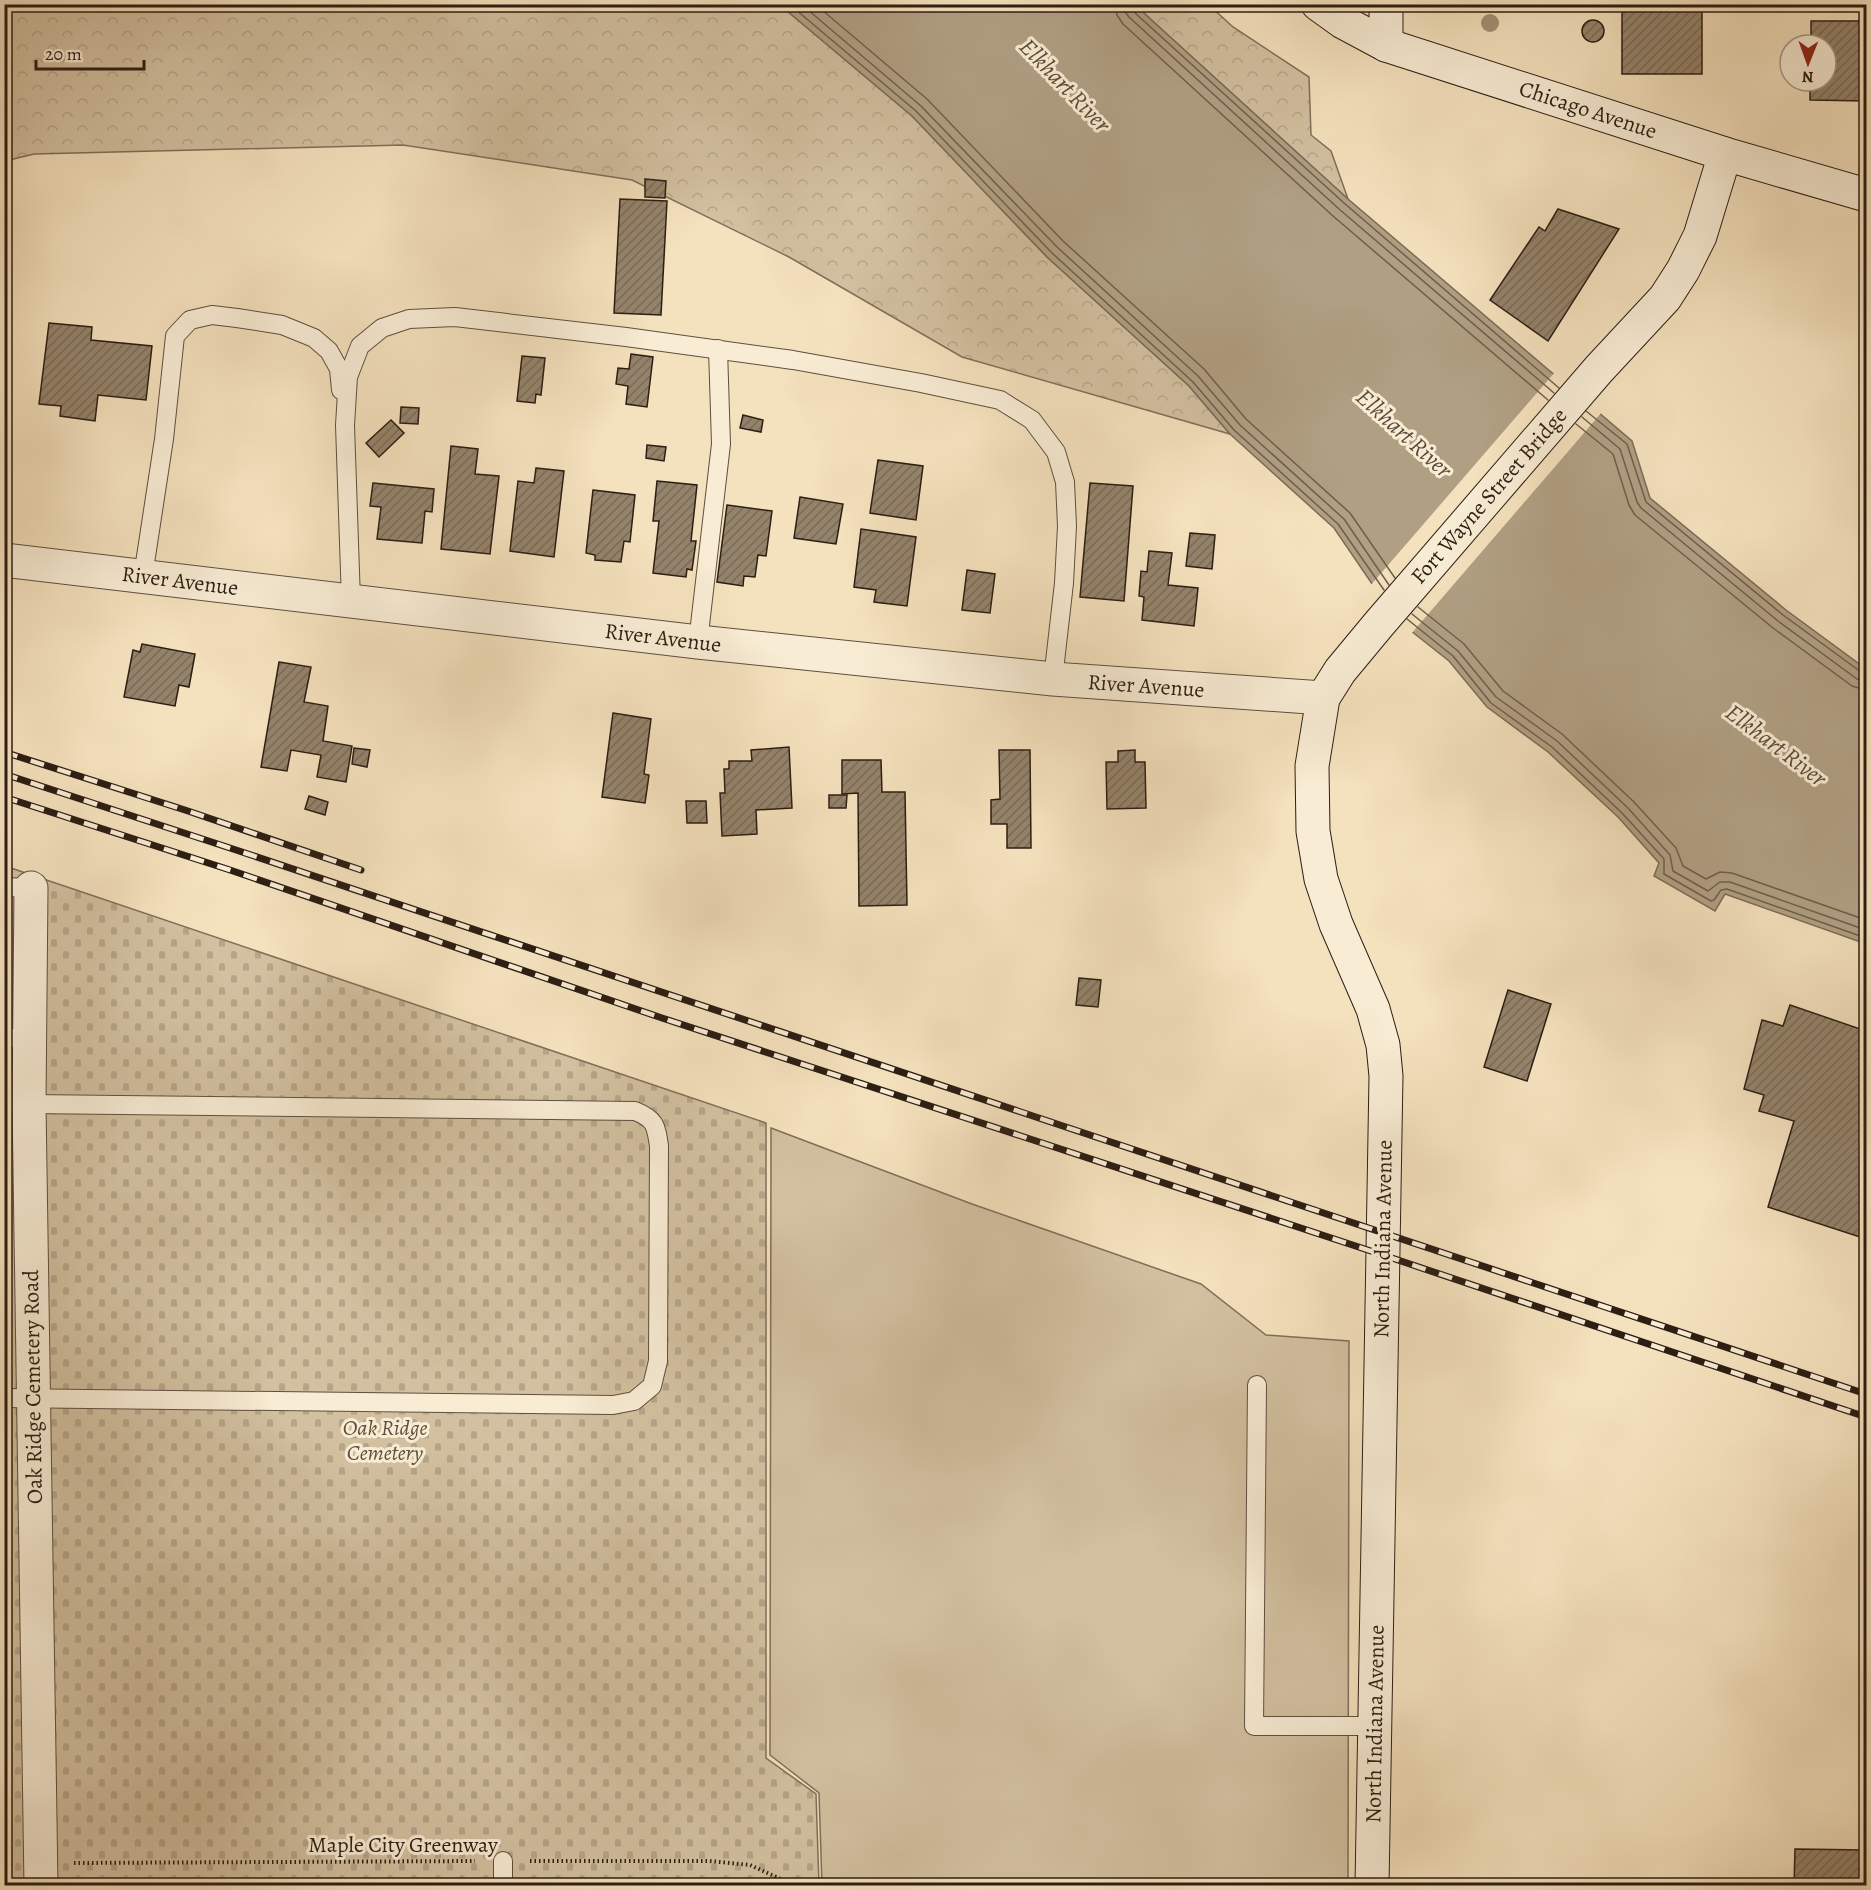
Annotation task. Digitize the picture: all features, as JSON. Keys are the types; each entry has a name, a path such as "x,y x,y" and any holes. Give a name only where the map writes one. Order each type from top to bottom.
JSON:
{"street":[{"name":"Chicago Avenue","path":"1318,4 1343,22 1386,45 1725,154 1866,195"},
{"path":"1386,4 1386,45"},
{"name":"Fort Wayne Street Bridge","path":"1379,624 1599,369 1658,306 1683,270 1700,236 1725,154"},
{"name":"River Avenue","path":"4,560 698,642 1053,679 1323,698"},
{"name":"North Indiana Avenue","path":"1372,1886 1386,1076 1383,1046 1373,1009 1336,924 1321,879 1313,831 1312,766 1323,698 1340,671 1379,624"},
{"name":"Oak Ridge Cemetery Road","path":"18,888 17,1038 29,1104 19,1398 41,1874"}],"lane":[{"path":"143,576 164,439 175,336 190,320 212,315 282,325 314,338 329,351 339,369 345,425 351,600"},
{"path":"345,425 348,377 360,346 382,328 409,319 455,317 794,360 1000,400 1032,420 1056,452 1065,482 1067,526 1064,583 1053,679"},
{"path":"698,642 721,444 718,350"},
{"path":"19,1398 613,1405 634,1401 652,1386 658,1361 659,1146 656,1126 647,1116 634,1111 29,1104"},
{"path":"1257,1385 1254,1726 1375,1726"},
{"path":"503,1861 503,1886"}],"path":[{"name":"Maple City Greenway","path":"41,1874 503,1861 710,1861 750,1865 796,1886"}],"green space":[{"path":"4,5 780,5 912,116 1047,257 1189,386 1230,434 962,357 789,257 632,180 403,145 34,154 5,161"},
{"path":"1135,5 1209,5 1233,27 1309,77 1311,135 1331,151 1348,199"},
{"name":"Oak Ridge Cemetery","path":"5,866 766,1123 766,1758 816,1794 819,1885 5,1886"},
{"path":"771,1128 972,1204 1201,1284 1266,1335 1349,1341 1348,1885 822,1885 819,1793 770,1755"}],"water":[{"name":"Elkhart River","path":"780,5 1135,5 1348,199 1632,441 1650,498 1786,610 1866,669 1866,944 1725,894 1715,911 1654,876 1659,863 1618,817 1548,752 1487,707 1449,661 1396,619 1334,528 1230,434 1189,386 1047,257 912,116"}],"pier":[{"path":"1555,372 1602,412 1411,634 1394,621 1370,586"}],"building":[{"path":"1702,5 1702,74 1622,74 1622,6"},
{"path":"1593,20 1601,23 1604,31 1601,39 1593,42 1585,39 1582,31 1585,23"},
{"path":"1811,21 1866,21 1866,101 1810,100 1810,93 1838,93 1838,33 1811,33"},
{"path":"645,179 666,181 665,198 645,197"},
{"path":"620,199 667,201 661,315 614,313"},
{"path":"1558,209 1619,229 1548,341 1490,300 1539,227 1545,231"},
{"path":"49,323 92,327 91,340 152,346 146,400 98,395 95,421 60,416 61,406 39,404"},
{"path":"631,354 653,357 647,407 626,404 628,386 616,384 618,368 629,369"},
{"path":"522,356 545,358 541,395 536,394 535,403 517,401"},
{"path":"401,407 419,408 418,424 400,423"},
{"path":"743,415 763,420 761,432 740,428"},
{"path":"391,420 404,433 379,457 366,443"},
{"path":"647,445 666,447 664,461 646,458"},
{"path":"451,446 478,449 475,474 499,476 490,554 441,549"},
{"path":"878,460 923,466 916,520 870,513"},
{"path":"536,468 564,471 554,557 510,551 518,481 534,483"},
{"path":"657,481 697,485 691,541 696,541 692,570 687,569 686,577 653,573 659,521 653,521"},
{"path":"373,483 434,489 432,512 425,511 422,543 377,539 381,507 370,506"},
{"path":"1090,483 1133,486 1124,601 1080,597"},
{"path":"593,490 635,495 630,542 624,541 621,562 595,560 595,555 586,553"},
{"path":"800,497 843,504 836,544 794,538"},
{"path":"727,505 772,511 766,556 758,555 755,577 744,576 743,586 717,582"},
{"path":"861,529 916,537 907,606 874,602 876,590 854,587"},
{"path":"1190,533 1215,535 1212,569 1186,566"},
{"path":"1149,551 1172,553 1168,585 1198,588 1194,626 1142,620 1144,597 1139,596 1141,571 1147,572"},
{"path":"967,570 995,574 990,613 962,610"},
{"path":"142,644 195,654 189,687 179,685 175,706 124,697 133,650 140,652"},
{"path":"279,662 311,667 304,702 328,706 323,741 352,746 346,782 317,777 321,755 291,750 287,771 261,767"},
{"path":"613,713 651,719 644,774 649,775 645,803 602,797"},
{"path":"789,747 792,808 756,810 757,834 722,836 720,793 725,793 724,769 729,769 729,761 752,761 751,750"},
{"path":"354,748 370,750 367,767 352,764"},
{"path":"999,750 1030,750 1031,848 1007,848 1007,824 991,824 991,800 1000,799"},
{"path":"1135,750 1135,762 1145,762 1146,808 1107,809 1106,762 1118,762 1118,751"},
{"path":"842,760 881,760 882,792 905,792 907,905 859,906 858,793 842,794"},
{"path":"829,795 847,795 846,808 829,808"},
{"path":"309,796 328,802 325,815 305,809"},
{"path":"686,801 706,801 707,823 687,823"},
{"path":"1079,978 1101,980 1098,1007 1076,1005"},
{"path":"1508,990 1551,1004 1527,1081 1484,1067"},
{"path":"1790,1005 1866,1031 1866,1239 1768,1207 1794,1121 1759,1111 1764,1095 1744,1089 1762,1020 1783,1026"},
{"path":"1795,1849 1866,1850 1866,1886 1794,1886"}],"railway":[{"path":"4,752 361,870"},
{"path":"4,774 1866,1394"},
{"path":"4,797 230,870 662,1018 1383,1255 1866,1417"}]}
